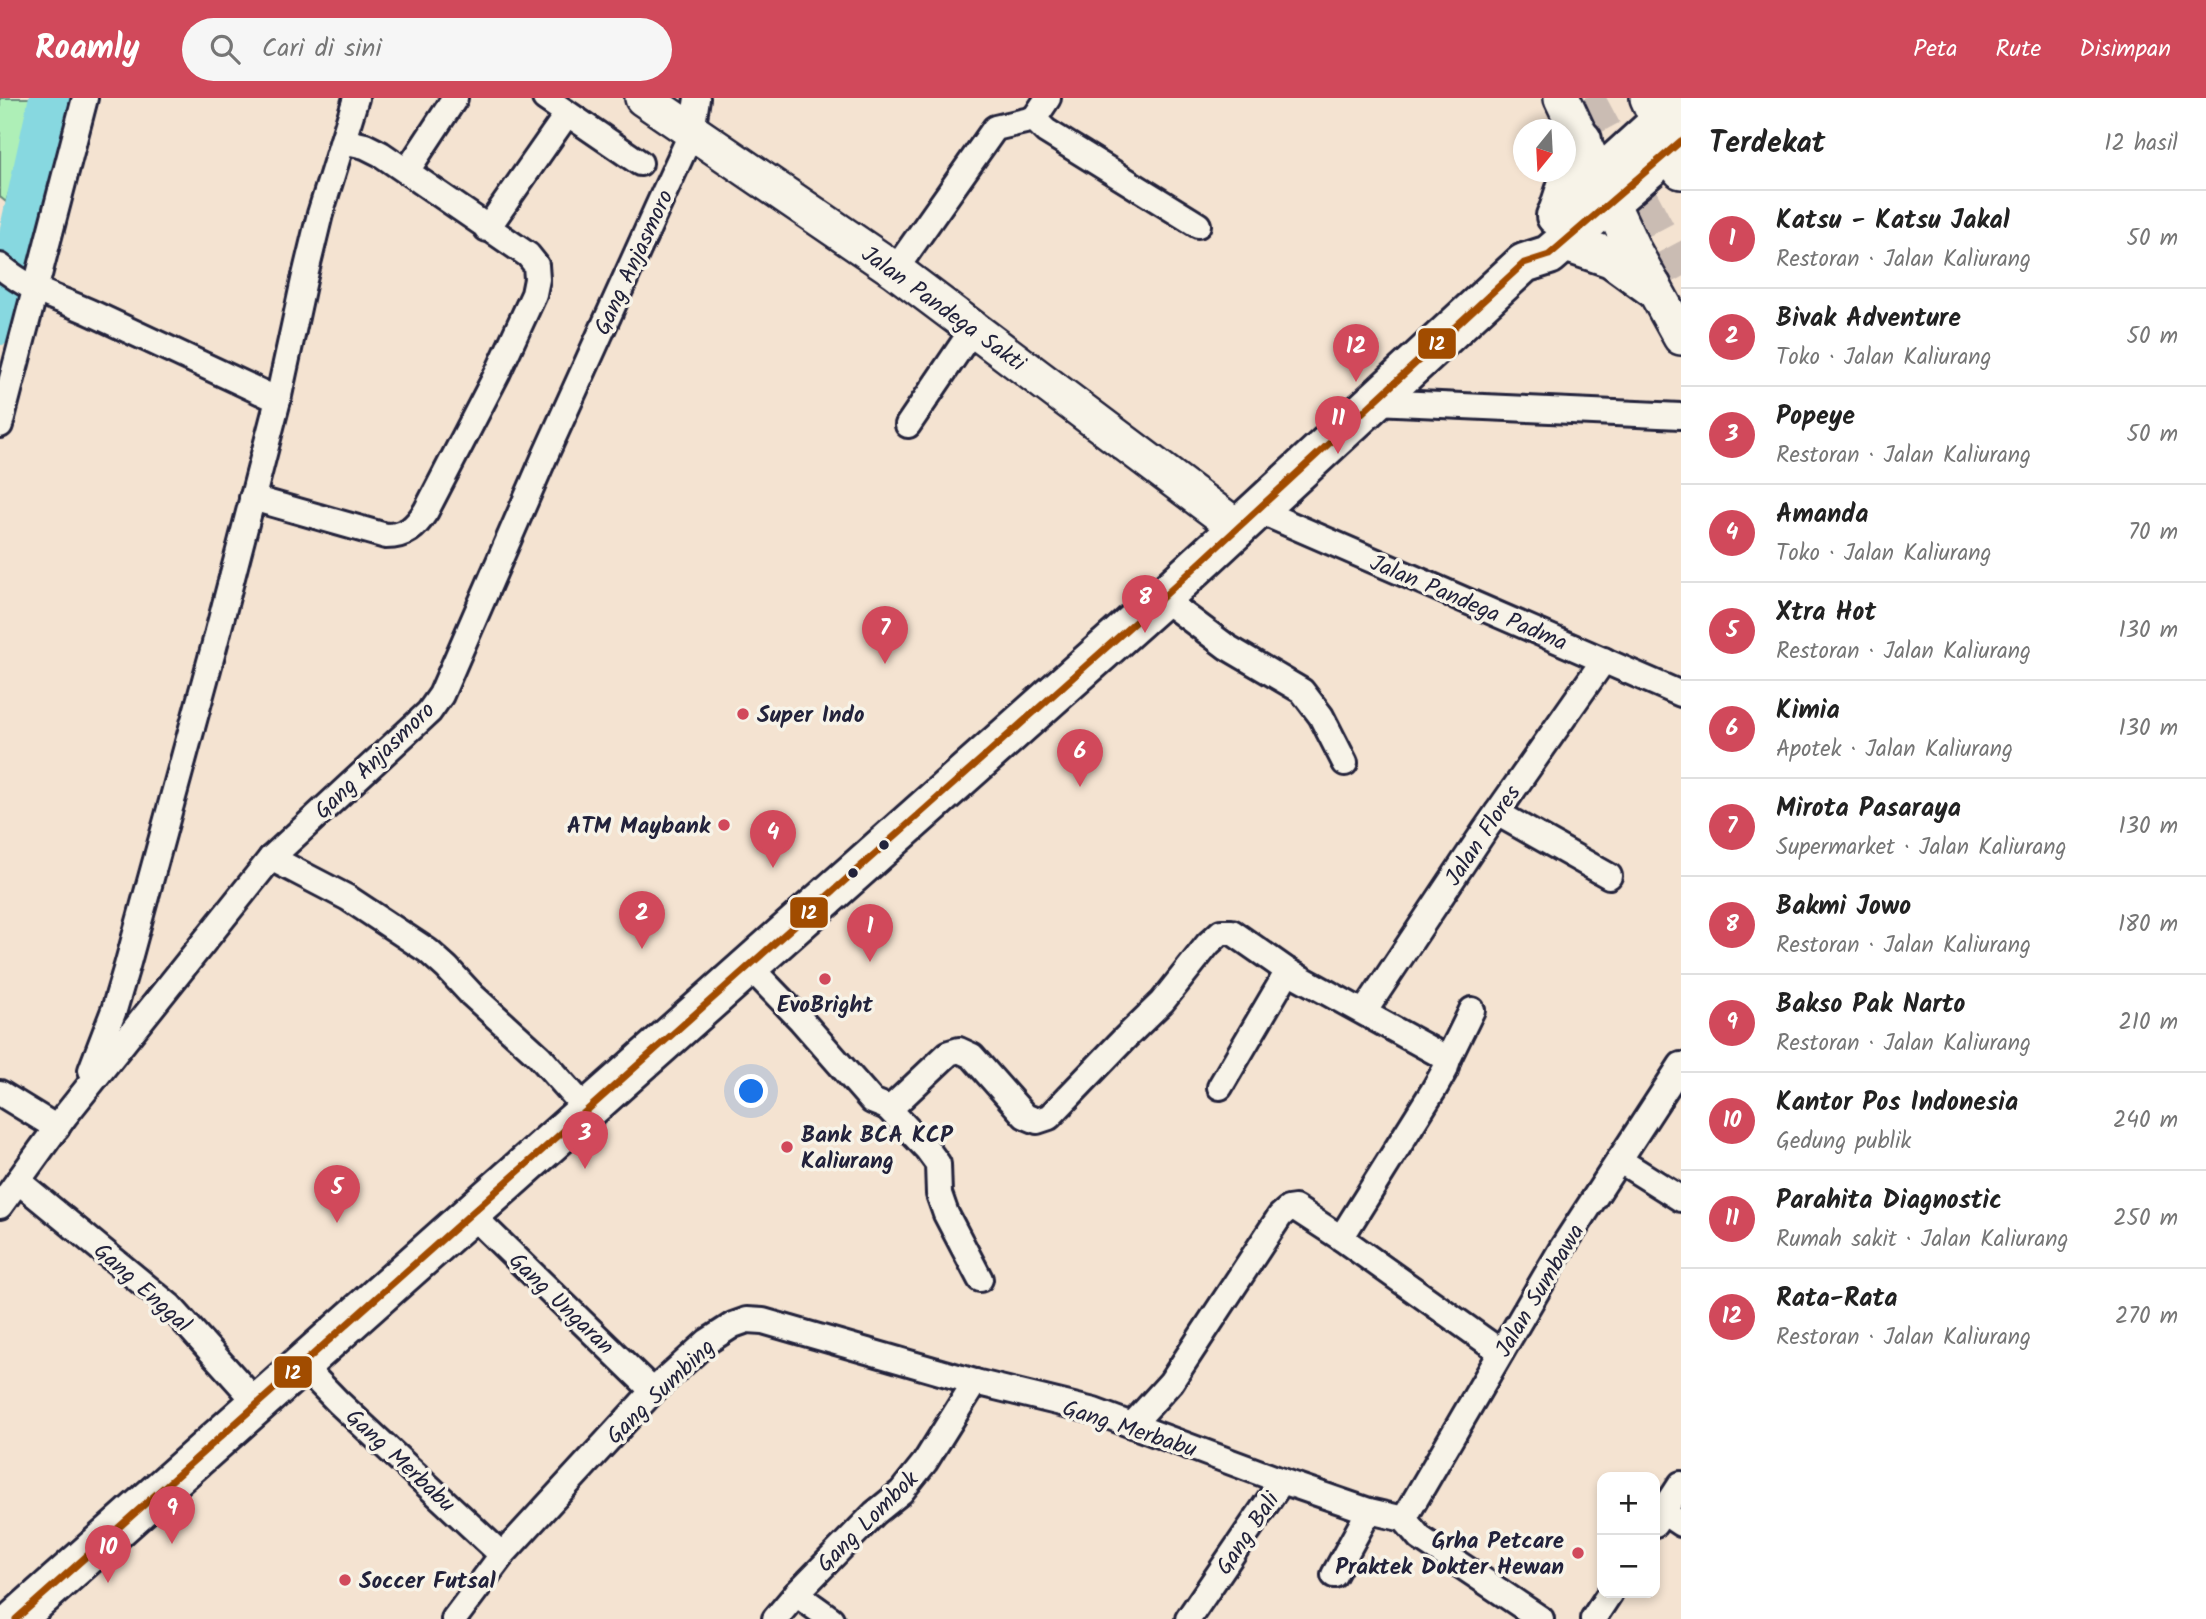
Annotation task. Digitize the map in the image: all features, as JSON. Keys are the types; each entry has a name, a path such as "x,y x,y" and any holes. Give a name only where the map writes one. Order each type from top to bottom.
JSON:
{"main road":[{"name":"Jalan Pandega Sakti","path":"643,98 895,270 973,329 1247,519"},
{"path":"1562,98 1652,287 1681,337"},
{"path":"1561,228 1670,131"},
{"path":"35,1614 301,1364 1162,598 1524,263 1549,255 1561,228 1582,140"},
{"path":"1561,228 1612,258 1652,287"}],"street":[{"path":"0,425 28,287 85,98"},
{"path":"78,1100 100,1051 127,966 278,400 303,280 356,98"},
{"path":"407,171 455,98"},
{"path":"545,98 640,163"},
{"name":"Gang Anjasmoro","path":"0,1206 78,1100 271,858 429,712 441,695 550,445 692,132 696,98"},
{"path":"895,270 995,128 1034,119 1048,98"},
{"path":"487,229 567,114"},
{"path":"1034,119 1046,131 1198,225"},
{"path":"252,498 386,536 413,529 426,511 492,384 534,294 537,265 528,256 407,171 365,146 343,141"},
{"path":"0,266 28,287 77,306 278,400"},
{"path":"908,425 973,329"},
{"path":"1375,402 1681,416"},
{"name":"Jalan Pandega Padma","path":"1247,519 1604,660 1681,694"},
{"path":"1162,598 1227,647 1302,691 1321,716 1345,763"},
{"name":"Jalan Flores","path":"1364,1012 1497,813 1604,660"},
{"path":"1497,813 1609,876"},
{"path":"271,858 348,898 428,951 471,996 538,1056 587,1110"},
{"path":"887,1107 894,1105 949,1053 960,1050 972,1056 1025,1116 1037,1121 1049,1117 1162,1002 1208,944 1221,932 1232,932 1288,971 1448,1059"},
{"path":"749,966 872,1101 887,1107 927,1149 937,1164 939,1194 946,1214 980,1279"},
{"path":"1220,1087 1288,971"},
{"path":"1341,1238 1446,1070 1448,1059 1472,1010"},
{"name":"Jalan Sumbawa","path":"1404,1519 1562,1248 1681,1065"},
{"path":"0,1093 57,1128"},
{"path":"1619,1160 1681,1199"},
{"name":"Gang Enggal","path":"18,1181 170,1306 258,1404"},
{"path":"1132,1425 1171,1382 1280,1216 1288,1209 1295,1208 1341,1238 1501,1352"},
{"name":"Gang Ungaran","path":"471,1214 653,1391"},
{"name":"Gang Sumbing","path":"454,1619 502,1555 653,1391 708,1342 733,1325 747,1321 763,1321 975,1382"},
{"name":"Gang Merbabu","path":"301,1364 502,1555"},
{"name":"Gang Merbabu","path":"975,1382 1094,1411 1282,1481 1369,1511 1404,1519"},
{"name":"Gang Lombok","path":"775,1619 875,1513 901,1492 925,1462 975,1382"},
{"name":"Gang Bali","path":"1188,1619 1282,1481"},
{"path":"1666,1520 1681,1484"},
{"path":"1334,1575 1369,1511"},
{"path":"1404,1519 1420,1538 1542,1619"},
{"path":"796,1594 831,1619"},
{"path":"1593,1619 1607,1598"}],"green space":[{"path":"0,98 39,98 6,202 0,197"}],"waterway":[{"path":"0,324 50,98"}],"tunnel":[{"path":"1585,98 1681,278"}],"transit line":[{"name":"12","path":"16,1619 1162,598 1524,263 1549,255 1681,141"}],"place":[{"name":"Rata-Rata","path":"1356,382"},
{"name":"Parahita Diagnostic","path":"1338,454"},
{"name":"Bakmi Jowo","path":"1145,633"},
{"name":"Mirota Pasaraya","path":"885,664"},
{"name":"Super Indo","path":"743,714"},
{"name":"Kimia","path":"1080,787"},
{"name":"ATM Maybank","path":"724,825"},
{"name":"Amanda","path":"773,868"},
{"name":"Bivak Adventure","path":"642,949"},
{"name":"Katsu - Katsu Jakal","path":"870,962"},
{"name":"EvoBright","path":"825,979"},
{"name":"Bank BCA KCP Kaliurang","path":"787,1147"},
{"name":"Popeye","path":"585,1169"},
{"name":"Xtra Hot","path":"337,1223"},
{"name":"Bakso Pak Narto","path":"172,1544"},
{"name":"Grha Petcare Praktek Dokter Hewan","path":"1578,1553"},
{"name":"Soccer Futsal","path":"345,1580"},
{"name":"Kantor Pos Indonesia","path":"108,1583"}]}
